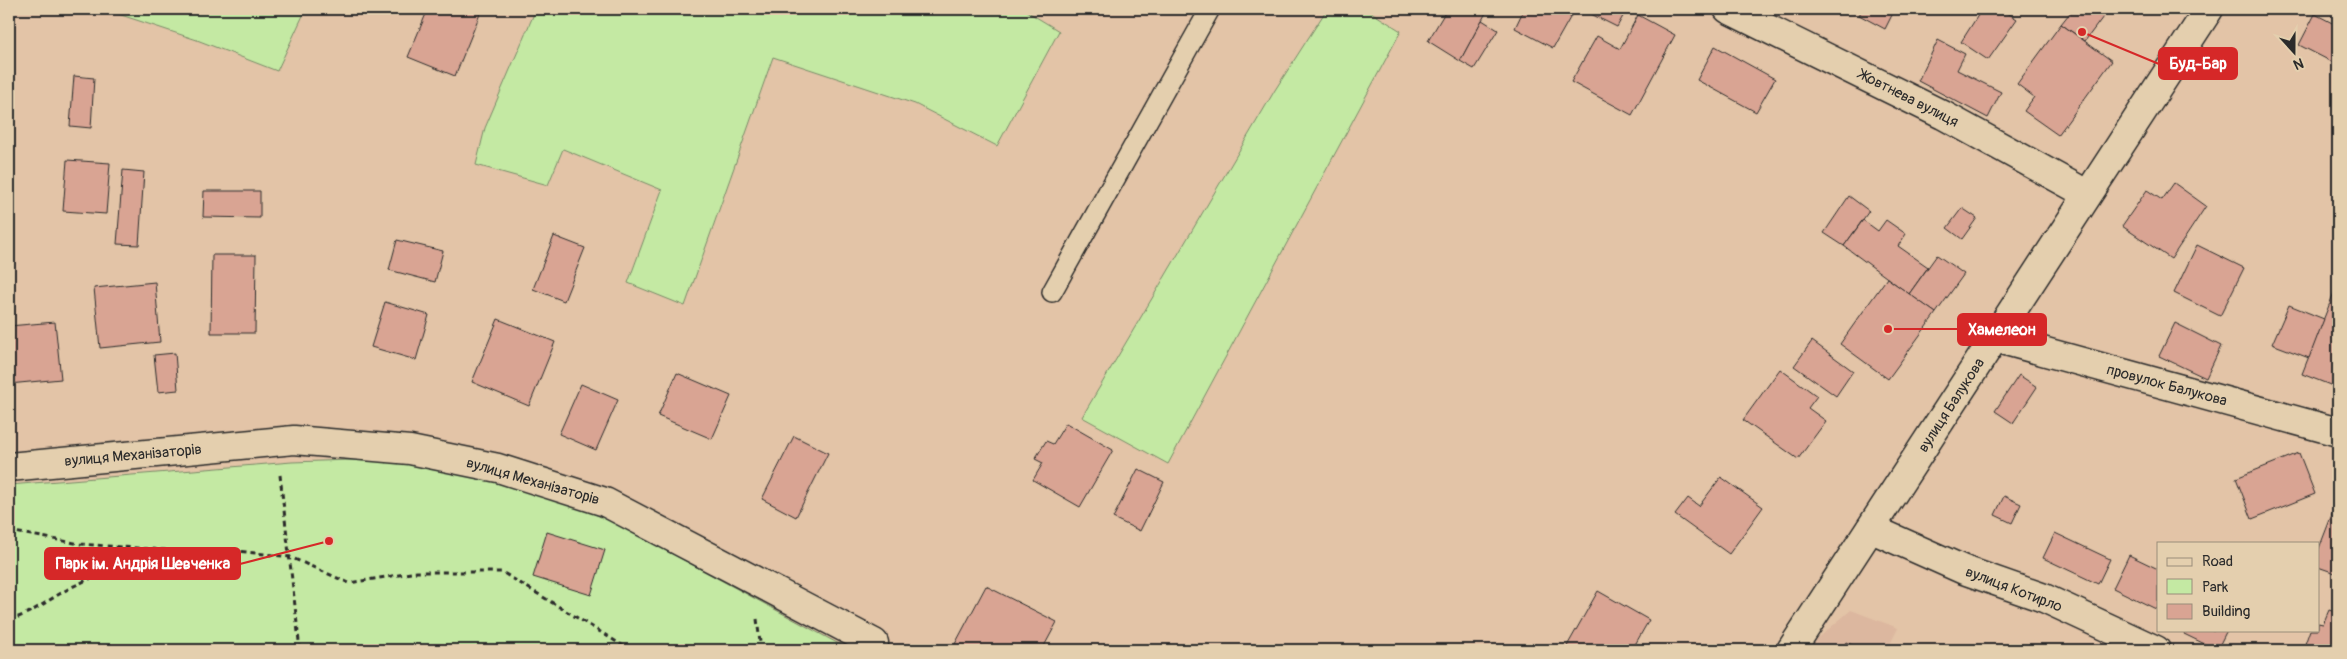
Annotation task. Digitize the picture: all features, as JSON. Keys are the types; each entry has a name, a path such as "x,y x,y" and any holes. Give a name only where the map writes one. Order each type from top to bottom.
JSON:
{"street":[{"name":"Жовтнева вулиця","path":"1728,9 1943,114 2087,194"},
{"name":"вулиця Балукова","path":"1791,650 1872,529 2087,194 2209,9"},
{"name":"провулок Балукова","path":"1995,338 2338,432"},
{"name":"вулиця Механізаторів","path":"9,466 294,440 410,450 498,468 605,502 874,644"},
{"name":"вулиця Котирло","path":"1872,529 1964,570 2044,598 2156,650"}],"lane":[{"path":"1052,292 1210,9"}],"path":[{"path":"276,442 300,650"},
{"path":"9,531 80,544 178,551 237,551 290,557 349,584 417,572 502,572 630,650"},
{"path":"9,620 23,616 70,588 128,563 178,551"}],"shaded area":[{"path":"1851,610 1898,628 1887,650 1809,650 1816,640"}],"green space":[{"path":"103,9 306,9 277,71 197,40"},
{"path":"536,9 1023,9 1059,31 997,146 915,104 773,57 685,306 628,283 662,190 563,149 548,185 476,165 485,128"},
{"path":"1327,9 1366,9 1401,31 1168,464 1082,417 1275,90"},
{"path":"351,460 407,462 458,469 573,504 619,525 850,650 9,650 9,485 292,462"}],"building":[{"path":"428,9 469,9 480,14 455,76 408,57"},
{"path":"1447,9 1488,9 1460,61 1428,41"},
{"path":"1524,9 1575,9 1553,48 1515,28"},
{"path":"1586,9 1627,9 1617,27 1585,11"},
{"path":"1863,9 1895,9 1885,29 1859,15"},
{"path":"1982,9 2001,9 2017,19 1988,60 1961,42"},
{"path":"2073,9 2109,9 2085,41 2061,24"},
{"path":"2315,14 2338,26 2338,65 2299,45"},
{"path":"1638,15 1675,35 1632,115 1571,82 1597,36 1620,49"},
{"path":"1482,20 1498,30 1474,69 1460,61"},
{"path":"2061,24 2112,61 2058,135 2024,111 2034,97 2017,84"},
{"path":"1938,40 1965,54 1957,70 2001,92 1988,118 1918,81"},
{"path":"1715,46 1775,79 1756,112 1697,80"},
{"path":"74,76 94,78 91,128 70,126"},
{"path":"67,160 110,163 106,214 63,211"},
{"path":"123,170 144,172 139,245 117,244"},
{"path":"2174,183 2206,206 2171,259 2122,226 2147,190 2162,200"},
{"path":"204,191 260,191 260,218 203,217"},
{"path":"1849,196 1869,211 1844,246 1824,233"},
{"path":"1962,208 1977,218 1962,239 1947,228"},
{"path":"1863,220 1878,231 1886,220 1906,234 1898,246 1928,267 1909,294 1844,246"},
{"path":"554,236 585,248 564,301 533,289"},
{"path":"397,240 443,251 435,282 389,270"},
{"path":"2197,245 2244,268 2220,316 2174,293"},
{"path":"212,255 256,255 255,333 211,333"},
{"path":"1937,255 1964,274 1936,313 1909,294"},
{"path":"1887,278 1936,313 1888,379 1840,344"},
{"path":"155,282 160,342 100,348 94,288"},
{"path":"2335,290 2338,291 2338,388 2302,374"},
{"path":"385,302 429,315 416,360 371,347"},
{"path":"2289,305 2324,319 2309,358 2272,344"},
{"path":"498,319 555,342 529,406 472,382"},
{"path":"55,322 61,379 9,384 9,326"},
{"path":"2175,323 2221,346 2206,378 2159,356"},
{"path":"1812,341 1853,371 1836,396 1794,366"},
{"path":"175,353 178,390 158,392 154,355"},
{"path":"1780,369 1817,396 1808,408 1826,421 1798,459 1743,420"},
{"path":"677,373 731,396 712,439 658,416"},
{"path":"2019,375 2037,387 2013,423 1995,411"},
{"path":"581,384 618,400 596,450 559,434"},
{"path":"1066,423 1113,450 1080,507 1033,480 1043,463 1035,459 1046,441 1053,444"},
{"path":"794,436 828,453 796,517 762,499"},
{"path":"2299,453 2315,494 2252,519 2236,478"},
{"path":"1138,469 1164,482 1140,531 1113,518"},
{"path":"1721,477 1763,507 1729,554 1675,515 1688,498 1699,506"},
{"path":"2004,496 2021,504 2012,523 1995,515"},
{"path":"2336,504 2338,505 2338,574 2320,568 2320,546"},
{"path":"547,532 605,550 591,595 533,577"},
{"path":"2055,533 2110,559 2098,584 2043,558"},
{"path":"2129,555 2157,569 2157,610 2113,588"},
{"path":"986,586 1057,622 1042,650 967,650 955,644"},
{"path":"1598,591 1649,620 1632,650 1574,650 1567,646"},
{"path":"2329,610 2338,613 2338,650 2313,650 2314,648 2305,644 2309,632 2320,632 2320,623 2323,624"},
{"path":"2185,632 2226,632 2217,650 2184,634"},
{"path":"1846,642 1862,650 1842,650"}],"place":[{"name":"Буд-Бар","path":"2082,32"},
{"name":"Хамелеон","path":"1888,329"},
{"name":"Парк ім. Андрія Шевченка","path":"329,541"}]}
